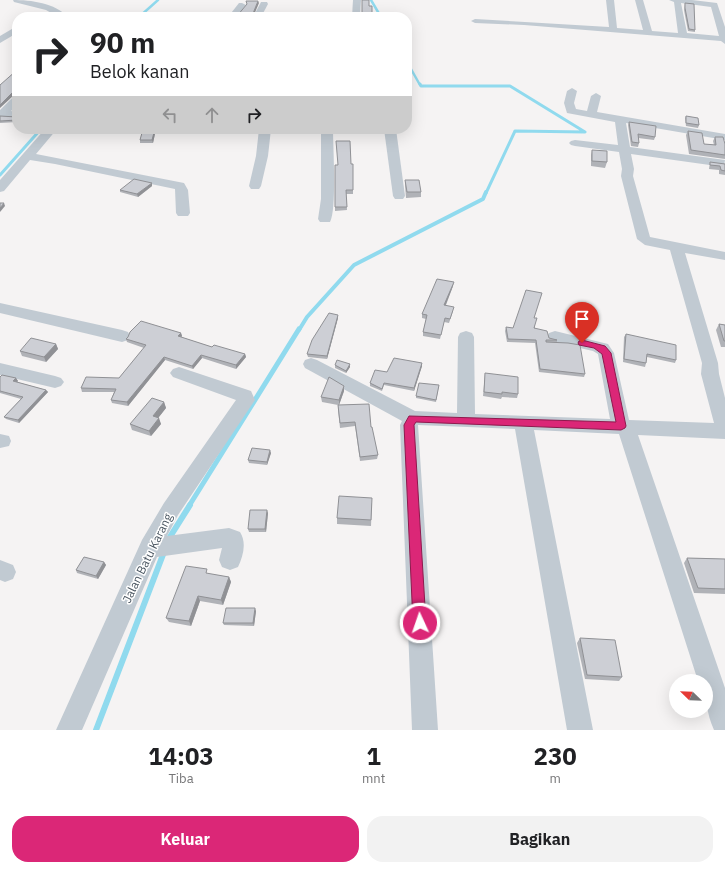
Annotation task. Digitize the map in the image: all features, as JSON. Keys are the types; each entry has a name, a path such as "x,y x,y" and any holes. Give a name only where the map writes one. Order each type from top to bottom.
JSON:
{"street":[{"path":"17,0 49,8 56,12"},
{"path":"356,12 357,0"},
{"path":"608,30 610,0"},
{"path":"639,0 649,23 648,33"},
{"path":"475,21 524,23 725,39 714,5 673,0"},
{"path":"677,0 677,25 682,36"},
{"path":"236,12 242,4"},
{"path":"260,12 264,4"},
{"path":"43,12 49,8"},
{"path":"607,38 602,34 608,30"},
{"path":"0,40 12,32"},
{"path":"572,90 570,110 591,115 725,137"},
{"path":"591,115 596,96"},
{"path":"12,104 2,114 12,115"},
{"path":"621,120 620,122 628,169 627,176 644,239 650,242 725,256"},
{"path":"0,188 8,168 27,156 47,134"},
{"path":"255,186 262,156 264,134"},
{"path":"325,219 327,199 327,134"},
{"path":"391,134 399,196"},
{"path":"575,143 724,163"},
{"path":"27,156 62,161 180,186 182,190 183,213"},
{"path":"310,364 412,418 725,431 710,374 717,365 676,247"},
{"path":"0,308 122,336"},
{"path":"466,337 466,420"},
{"path":"554,337 596,346 602,348 606,353 624,426 725,726"},
{"path":"0,369 55,382"},
{"name":"Jalan Batu Karang","path":"69,730 163,546 171,509 246,400 245,396 179,373"},
{"path":"412,418 409,425 426,730"},
{"path":"523,422 580,730"},
{"path":"163,546 229,538 234,542 230,560"}],"building":[{"path":"362,0 369,0 369,6 372,6 372,12 362,12"},
{"path":"246,1 258,1 254,12 240,12 247,4"},
{"path":"685,3 694,4 695,30 689,29"},
{"path":"12,74 12,93 0,105 0,85"},
{"path":"0,116 12,117 12,120 0,121"},
{"path":"686,116 698,118 699,125 686,123"},
{"path":"629,122 656,126 655,137 638,134 639,143 632,142"},
{"path":"688,131 702,133 704,144 716,145 715,137 723,137 725,144 725,155 691,150"},
{"path":"142,134 154,134 152,140 140,140"},
{"path":"336,141 350,141 351,164 353,164 353,190 346,190 347,207 335,207 335,165 338,165"},
{"path":"592,150 607,151 607,162 592,161"},
{"path":"710,162 725,164 725,171 721,170 720,166 710,165"},
{"path":"134,179 152,183 137,194 120,190"},
{"path":"405,180 419,180 421,192 407,192"},
{"path":"437,279 454,282 444,305 454,307 450,319 445,318 441,335 423,332 427,315 422,314"},
{"path":"526,290 542,293 534,318 537,318 534,328 547,331 549,338 557,340 546,340 546,342 580,345 585,374 540,369 536,340 508,339 506,327 513,328"},
{"path":"329,313 338,315 327,356 307,354 312,340"},
{"path":"141,321 181,333 178,336 212,347 214,345 245,354 236,365 201,355 192,366 164,357 127,402 111,400 116,389 81,388 86,377 119,378 146,345 126,339 130,332"},
{"path":"719,324 725,325 725,341 724,341"},
{"path":"626,334 676,345 676,360 647,354 646,363 624,359"},
{"path":"31,338 56,344 44,357 20,351"},
{"path":"394,358 422,363 414,388 384,383 382,389 370,383 375,370 387,372"},
{"path":"337,360 350,364 346,371 335,365"},
{"path":"485,373 518,377 518,394 484,392"},
{"path":"2,375 16,378 13,381 46,390 18,420 4,417 23,397 0,391 0,377"},
{"path":"329,377 344,386 339,400 321,397"},
{"path":"419,383 439,385 436,400 416,396"},
{"path":"152,398 164,402 153,416 159,418 149,431 130,424"},
{"path":"369,404 371,427 378,455 360,457 355,422 340,423 338,405"},
{"path":"252,448 270,450 267,462 248,460"},
{"path":"339,496 372,498 371,520 337,518"},
{"path":"250,510 267,510 265,529 248,529"},
{"path":"84,557 104,562 96,576 76,570"},
{"path":"687,558 725,559 725,589 698,588"},
{"path":"186,566 207,569 206,573 229,577 221,600 198,596 189,621 166,618"},
{"path":"226,608 255,608 253,623 223,623"},
{"path":"580,638 615,640 622,677 587,675"}],"waterway":[{"path":"145,12 158,0"},
{"path":"371,0 378,12"},
{"path":"412,71 420,85"},
{"path":"420,84 421,86 510,86 585,132 515,131 486,193"},
{"path":"0,175 37,134"},
{"path":"299,330 307,317 354,265 483,199 486,192"},
{"path":"189,506 299,329"},
{"path":"168,540 190,505"},
{"path":"96,730 164,552"}],"route":[{"path":"420,623 409,425 412,418 621,426 606,353 602,348 582,343"}]}
